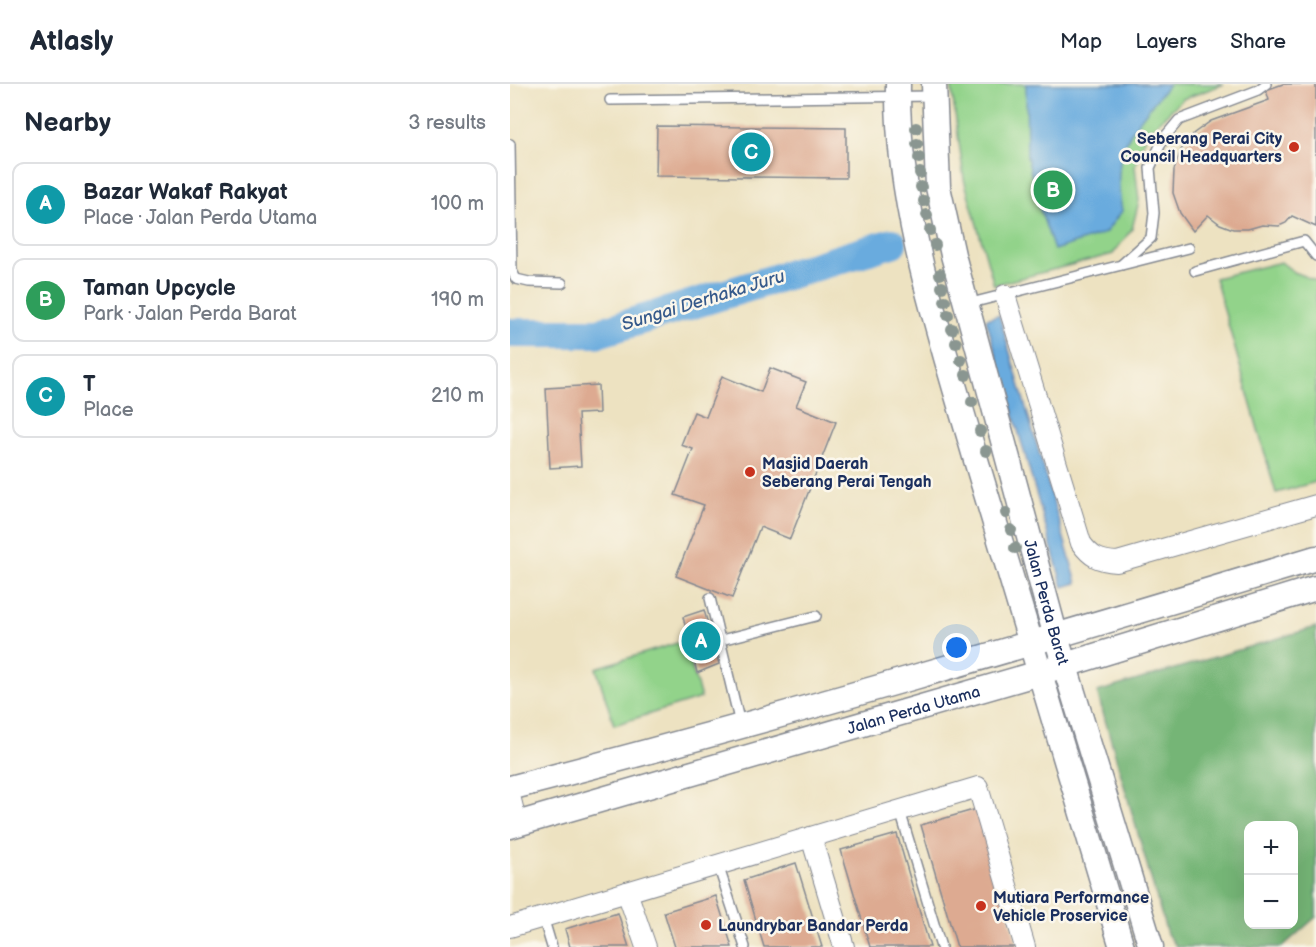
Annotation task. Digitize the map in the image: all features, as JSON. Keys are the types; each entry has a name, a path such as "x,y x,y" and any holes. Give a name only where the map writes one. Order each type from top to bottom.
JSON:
{"street":[{"name":"Jalan Perda Barat","path":"898,90 907,192 932,307 1030,645 1122,947"},
{"name":"Jalan Perda Barat","path":"934,90 938,187 965,304 1056,637 1151,947"},
{"path":"1005,295 1081,543 1089,555 1102,561 1117,562 1316,504"},
{"name":"Jalan Perda Utama","path":"510,788 741,728 1030,645 1316,558"},
{"name":"Jalan Perda Utama","path":"514,825 1039,673 1316,588"},
{"path":"510,927 978,788 1025,947"},
{"path":"510,796 514,825"},
{"path":"811,837 844,947"},
{"path":"627,892 646,947"}],"lane":[{"path":"1120,265 1151,238 1154,213 1150,168 1163,139 1179,120 1258,90 1266,84"},
{"path":"610,100 934,90"},
{"path":"510,144 512,271 516,279 529,282 562,283"},
{"path":"1195,271 1304,241 1316,256"},
{"path":"965,304 1189,248"},
{"path":"710,598 741,728"},
{"path":"721,640 816,615"},
{"path":"900,811 941,947"},
{"path":"718,865 745,947"},
{"path":"543,917 552,947"}],"green space":[{"path":"951,84 1224,84 1183,99 1146,134 1135,166 1139,201 1132,229 1113,254 994,285 964,179"},
{"path":"1281,262 1294,272 1316,281 1316,482 1276,493 1215,278"},
{"path":"1316,627 1316,917 1282,947 1177,947 1167,934 1097,692"},
{"path":"684,641 701,698 614,725 596,668"}],"water":[{"path":"1026,84 1169,84 1134,128 1126,142 1121,155 1119,171 1122,211 1105,233 1054,250 1040,209 1027,157"},
{"path":"999,315 1077,583 1063,587 986,319"}],"building":[{"path":"1283,84 1316,84 1316,227 1292,216 1286,223 1279,226 1262,225 1248,229 1233,229 1220,224 1208,215 1193,231 1180,213 1173,193 1174,170 1181,150 1194,133 1211,121 1269,100 1266,90"},
{"path":"657,126 846,128 846,178 656,176"},
{"name":"Masjid Daerah Seberang Perai Tengah","path":"770,368 806,382 796,406 836,422 790,539 760,527 732,598 676,576 704,505 675,495 693,449 681,445 694,412 706,417 722,376 761,392"},
{"path":"598,385 599,413 578,414 581,466 550,468 546,388"},
{"path":"704,610 719,664 697,673 683,617"},
{"path":"977,809 1018,947 957,947 921,825"},
{"path":"897,834 930,947 870,947 841,850"},
{"path":"796,863 822,947 764,947 744,880"},
{"path":"716,896 732,947 675,947 664,912"},
{"path":"618,913 629,947 570,947 565,929"}],"waterway":[{"name":"Sungai Derhaka Juru","path":"510,333 598,333 892,243"}],"place":[{"name":"Seberang Perai City Council Headquarters","path":"1294,147"},
{"name":"T","path":"751,152"},
{"name":"Taman Upcycle","path":"1053,190"},
{"name":"Masjid Daerah Seberang Perai Tengah","path":"750,472"},
{"name":"Bazar Wakaf Rakyat","path":"701,641"},
{"name":"Mutiara Performance Vehicle Proservice","path":"981,906"},
{"name":"Laundrybar Bandar Perda","path":"706,925"}]}
